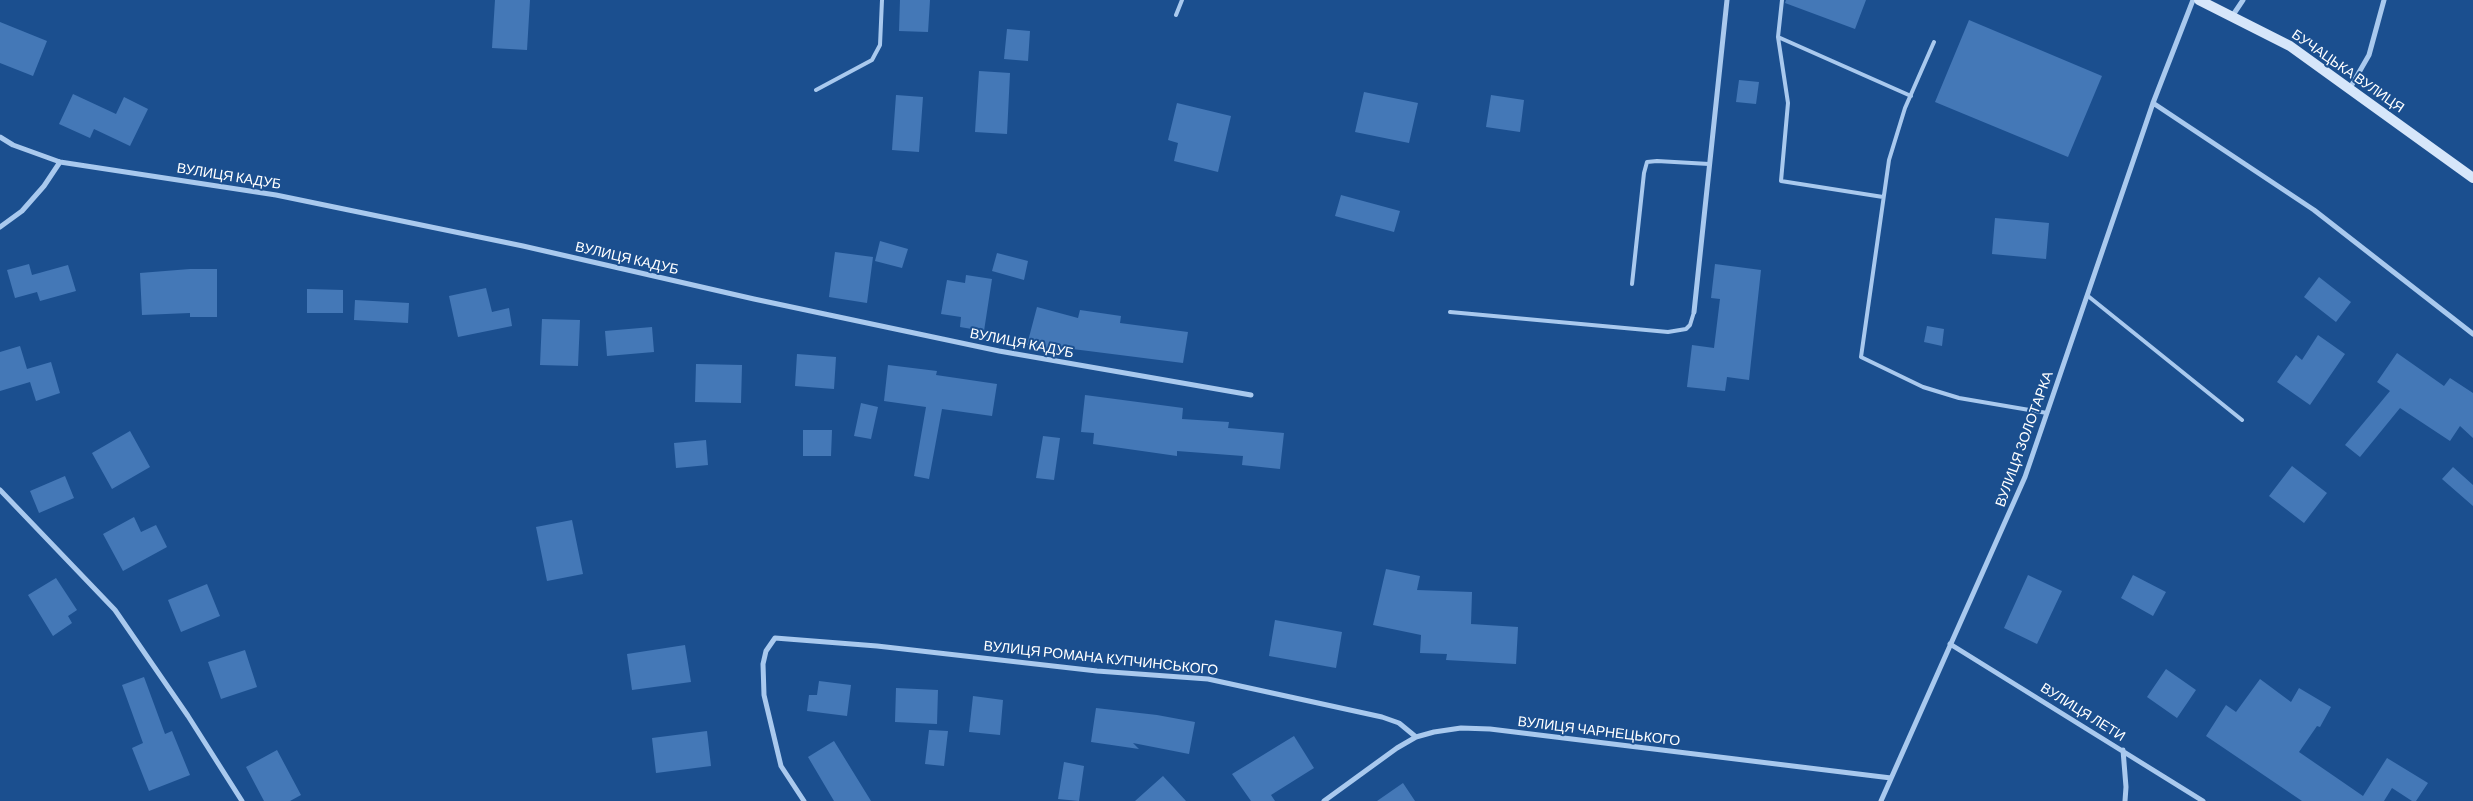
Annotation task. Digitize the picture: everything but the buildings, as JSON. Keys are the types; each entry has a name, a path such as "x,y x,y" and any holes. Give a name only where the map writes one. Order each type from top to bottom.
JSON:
{"main road":[{"name":"БУЧАЦЬКА ВУЛИЦЯ","path":"2200,0 2233,15 2290,46 2473,178"}],"street":[{"path":"1694,312 1708,164 1727,0"},
{"name":"ВУЛИЦЯ ЗОЛОТАРКА","path":"1881,801 2025,477 2153,103 2193,0"},
{"path":"2233,15 2243,0"},
{"path":"2350,88 2370,55 2384,0"},
{"path":"2153,103 2314,210 2473,334"},
{"name":"ВУЛИЦЯ КАДУБ","path":"0,137 13,145 60,162 276,194 523,246 754,299 989,349 1251,395"},
{"path":"0,227 22,211 44,186 60,162"},
{"path":"0,490 115,610 188,716 242,801"},
{"name":"ВУЛИЦЯ РОМАНА КУПЧИНСЬКОГО","path":"804,801 781,766 764,695 763,664 766,652 775,638 878,646 1097,671 1208,678 1382,717 1399,723 1416,737"},
{"name":"ВУЛИЦЯ ЛЕТИ","path":"1950,644 2203,801"},
{"name":"ВУЛИЦЯ ЧАРНЕЦЬКОГО","path":"1324,801 1397,748 1416,737 1445,730 1484,729 1891,778"},
{"path":"2123,750 2126,786 2124,801"}],"lane":[{"path":"816,90 872,60 880,45 882,0"},
{"path":"1176,15 1182,0"},
{"path":"1782,0 1778,38 1788,103 1781,181 1882,197"},
{"path":"1778,38 1911,96"},
{"path":"1934,42 1911,96 1889,160 1882,197 1861,357 1923,387 1958,398 2047,413"},
{"path":"1632,284 1644,173 1647,162 1657,160 1708,164"},
{"path":"2088,296 2242,420"},
{"path":"1450,312 1668,332 1686,329 1690,325 1694,312"}]}
